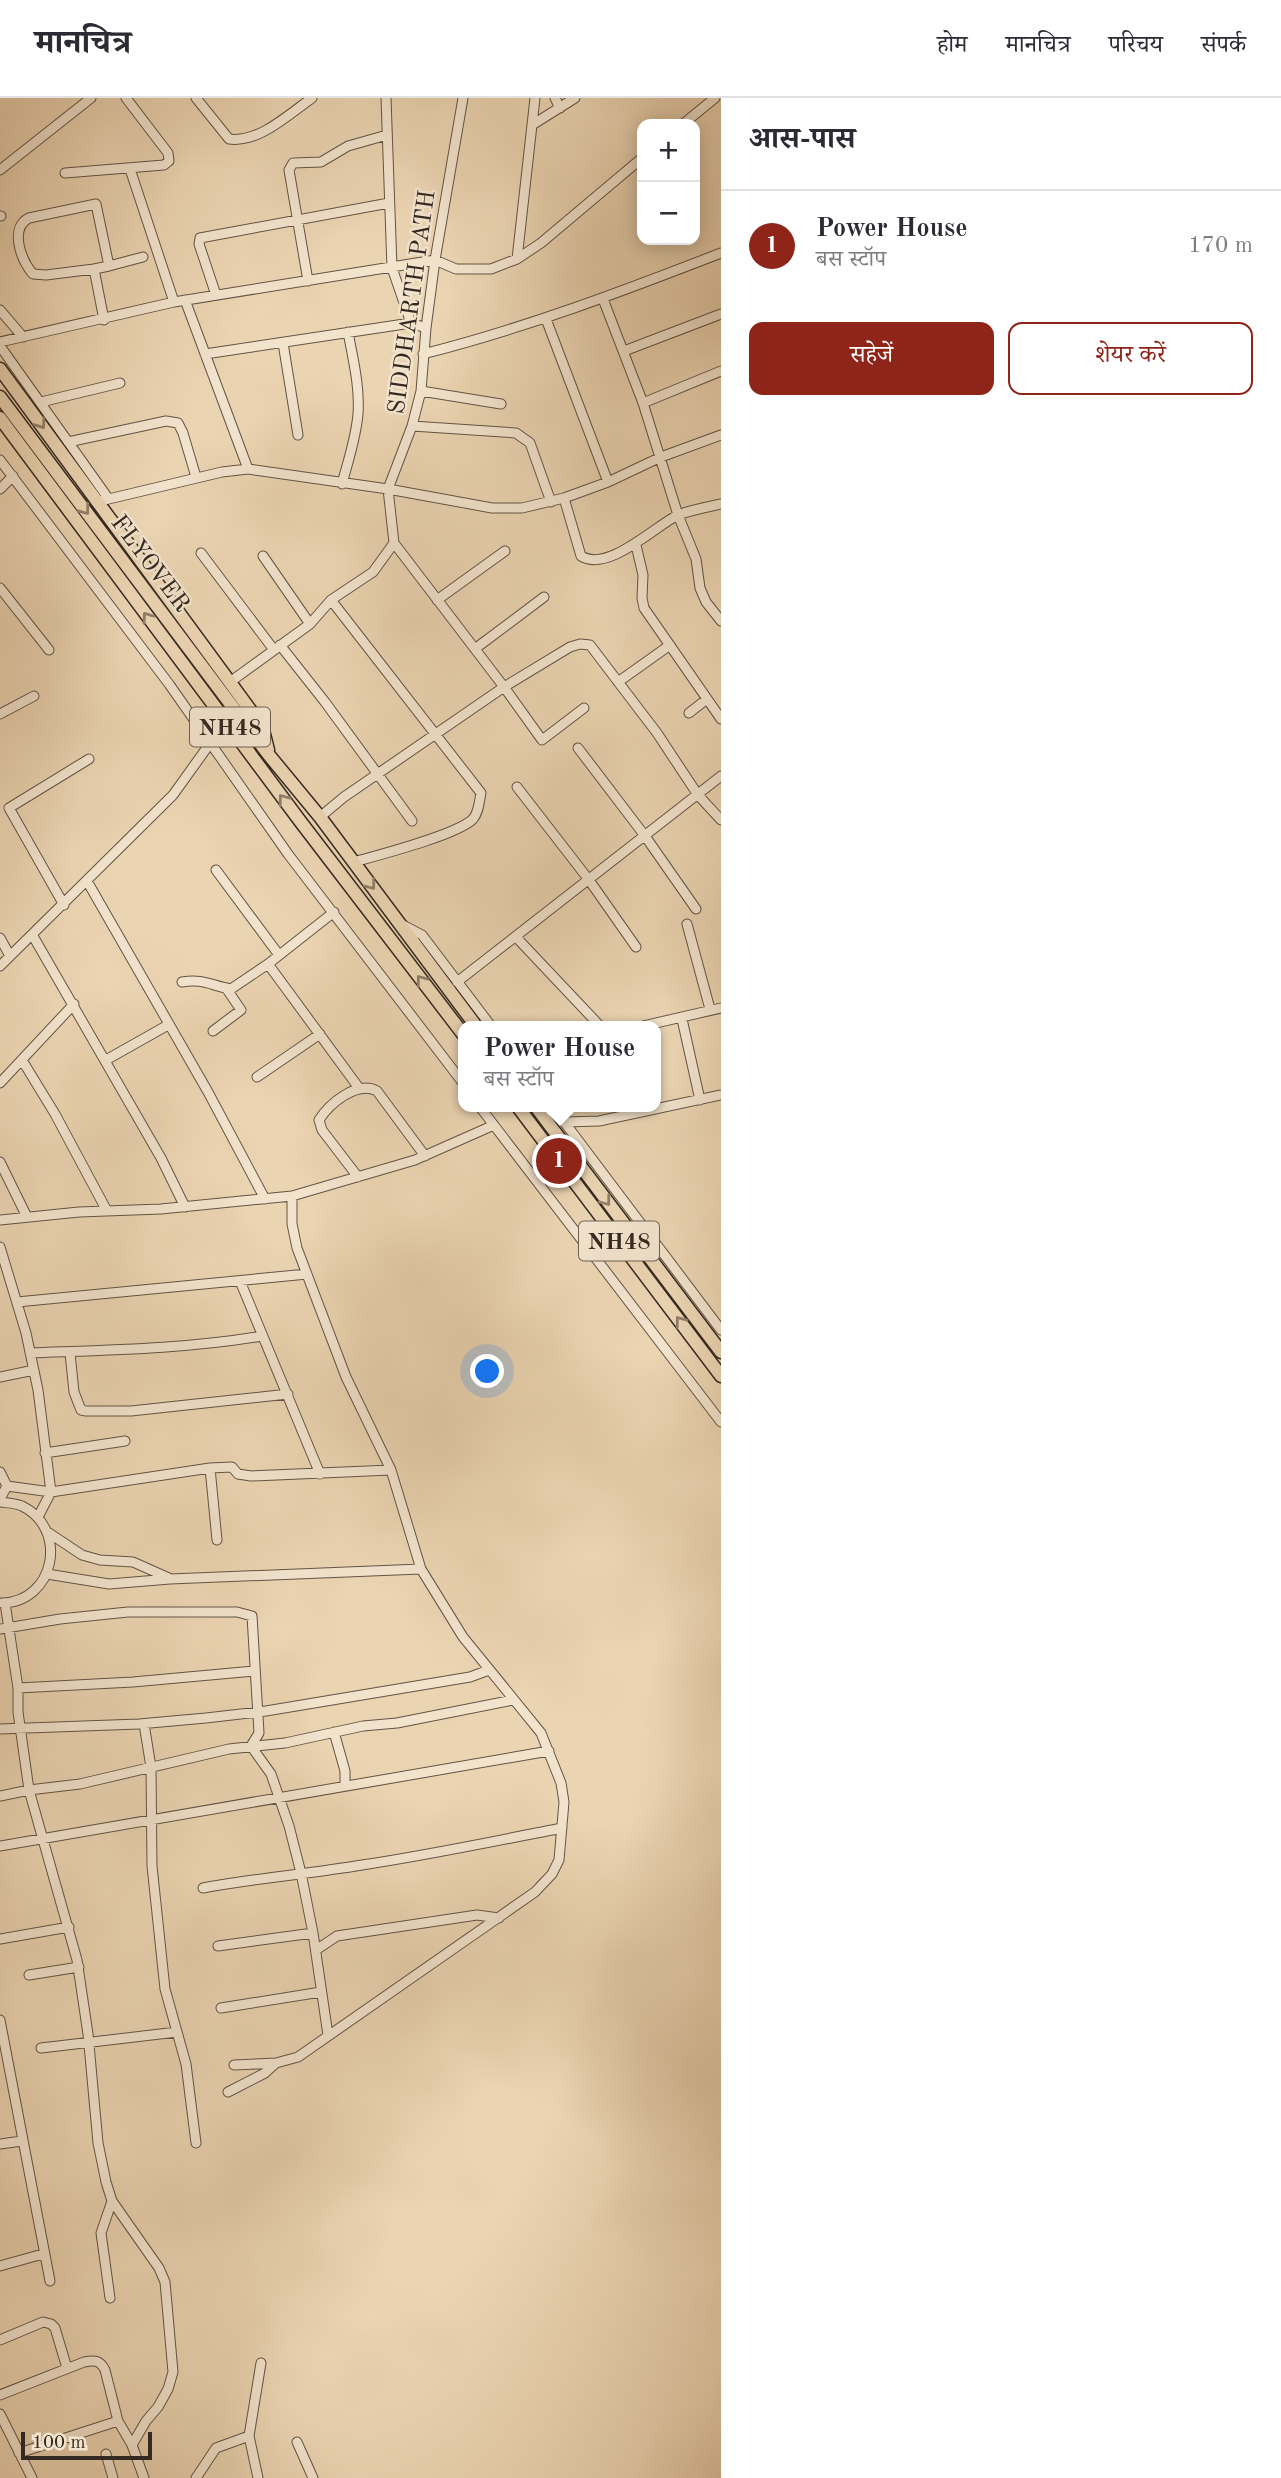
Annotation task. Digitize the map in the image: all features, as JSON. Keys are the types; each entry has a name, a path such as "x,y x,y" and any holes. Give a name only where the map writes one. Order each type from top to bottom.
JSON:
{"highway":[{"path":"0,369 102,500 262,726 268,754"},
{"name":"FLYOVER","path":"0,397 268,754"},
{"name":"NH48","path":"0,418 300,821 458,1027"},
{"name":"NH48","path":"268,754 320,817 472,1021"},
{"name":"NH48","path":"522,1112 721,1376"},
{"name":"NH48","path":"540,1112 721,1352"}],"street":[{"path":"0,170 91,98"},
{"path":"65,173 164,166 169,161 168,153 126,98"},
{"path":"197,98 229,139 242,141 256,135 312,98"},
{"path":"386,98 392,268 411,323"},
{"name":"SIDDHARTH PATH","path":"394,543 387,489 412,426 421,391 435,260 463,98"},
{"path":"517,259 535,98"},
{"path":"555,98 560,108"},
{"path":"531,125 575,98"},
{"path":"689,119 715,98"},
{"path":"308,281 289,170 293,163 321,162 348,146 387,135"},
{"path":"637,162 541,243 517,259 491,269 456,269 435,260 184,300 0,344 68,442 102,500 196,477 248,470 387,489 492,508 522,508 551,502 608,482 661,457 721,435"},
{"path":"130,169 174,302"},
{"path":"216,295 199,244 200,239 389,203"},
{"path":"109,265 96,204 29,218 21,222 17,231 24,264 33,274 94,269 143,257"},
{"path":"423,354 488,338 546,319 721,253"},
{"path":"94,269 104,320"},
{"path":"603,299 643,403 678,516 696,559 700,588 706,602 721,621"},
{"path":"184,300 248,470"},
{"path":"0,310 23,337"},
{"path":"624,351 721,314"},
{"path":"546,319 608,482"},
{"path":"205,354 411,323 426,328"},
{"path":"342,484 358,411 348,332"},
{"path":"283,343 298,435"},
{"path":"643,403 721,371"},
{"path":"41,402 120,383"},
{"path":"421,391 500,404"},
{"path":"68,442 166,421 177,423 183,433 196,477"},
{"path":"412,426 516,433 524,436 530,443 551,502"},
{"path":"0,460 211,742 288,854 458,1076"},
{"path":"0,489 13,476"},
{"path":"564,498 581,556 595,561 636,545 678,516 721,504"},
{"path":"230,682 310,624 331,600 373,572 394,543 476,648 542,740 583,708"},
{"path":"636,545 643,575 644,608 721,719"},
{"path":"437,600 505,551"},
{"path":"201,553 412,821"},
{"path":"264,556 310,624"},
{"path":"0,588 49,650"},
{"path":"476,648 544,597"},
{"path":"331,600 481,793 478,812 471,821 440,835 354,862"},
{"path":"320,817 377,774 504,687 570,647 580,644 590,645 597,652 698,794 721,820"},
{"path":"618,682 670,645"},
{"path":"0,714 34,696"},
{"path":"689,713 706,699"},
{"path":"0,966 173,795 211,742"},
{"path":"578,748 696,909"},
{"path":"64,905 4,811 89,760"},
{"path":"457,982 721,776"},
{"path":"517,787 589,880 636,947"},
{"path":"216,870 279,955"},
{"path":"87,881 208,1092 265,1199"},
{"path":"181,982 207,981 231,989 240,985 334,912"},
{"path":"400,923 422,935 487,1021"},
{"path":"687,923 710,1009"},
{"path":"33,936 161,1157 185,1206"},
{"path":"516,937 595,1021"},
{"path":"0,938 10,956"},
{"path":"268,964 359,1088"},
{"path":"213,1031 241,1010 226,988"},
{"path":"0,1083 74,1004"},
{"path":"661,1022 721,1008"},
{"path":"682,1018 700,1100"},
{"path":"106,1060 168,1025"},
{"path":"257,1077 320,1034"},
{"path":"22,1060 55,1114 107,1211"},
{"path":"358,1177 322,1130 319,1120 325,1111 359,1088 370,1087 377,1091 425,1156"},
{"path":"661,1106 721,1095"},
{"path":"484,1112 721,1422"},
{"path":"557,1112 721,1330"},
{"path":"565,1122 599,1121 621,1112"},
{"path":"0,1220 292,1196 425,1156 494,1125"},
{"path":"0,1162 27,1217"},
{"path":"234,2065 276,2063 298,2057 535,1892 552,1874 559,1860 564,1802 561,1783 541,1733 463,1637 421,1569 391,1470 346,1377 297,1248 292,1224 292,1196"},
{"path":"0,1247 34,1370 51,1492 38,1517"},
{"path":"17,1302 307,1274"},
{"path":"240,1281 320,1474"},
{"path":"30,1353 153,1348 262,1336"},
{"path":"70,1353 74,1392 81,1409 86,1411 141,1410 288,1394"},
{"path":"0,1377 34,1370"},
{"path":"45,1453 125,1441"},
{"path":"7,1486 51,1492 232,1467 238,1474 251,1476 391,1470"},
{"path":"210,1468 217,1540"},
{"path":"0,1472 7,1486"},
{"path":"7,1486 0,1500 20,1505 38,1517 48,1533 52,1552 47,1574 38,1588 23,1599 3,1603 5,1629 18,1688 18,1712 29,1790 79,1967 98,2143 112,2201 159,2268 165,2282 173,2372 168,2389 158,2407 132,2445"},
{"path":"48,1533 82,1555 100,1560 120,1559 133,1562 170,1579"},
{"path":"47,1574 109,1584 421,1569"},
{"path":"5,1629 60,1619 128,1612 237,1612 252,1616 259,1733 251,1746"},
{"path":"0,1729 144,1724 256,1712 470,1677 489,1670"},
{"path":"18,1688 146,1681 254,1671"},
{"path":"0,1796 80,1784 251,1746 285,1743 513,1700"},
{"path":"144,1724 151,1768 152,1866 165,1989 186,2064 197,2143"},
{"path":"334,1732 345,1771 345,1787"},
{"path":"251,1746 271,1774 302,1873 328,2035"},
{"path":"0,1846 549,1751"},
{"path":"203,1888 436,1853 562,1828"},
{"path":"316,1950 337,1936 477,1915 499,1918"},
{"path":"0,1939 69,1927"},
{"path":"218,1946 313,1933"},
{"path":"29,1975 79,1967"},
{"path":"221,2008 321,1992"},
{"path":"0,2020 4,2066 50,2281"},
{"path":"41,2048 177,2032"},
{"path":"228,2092 265,2073 276,2063"},
{"path":"0,2144 22,2141"},
{"path":"110,2298 101,2232 112,2201"},
{"path":"0,2266 43,2254"},
{"path":"0,2340 43,2322 51,2324 55,2328 67,2368"},
{"path":"0,2395 92,2360 102,2363 118,2421 132,2445 144,2478"},
{"path":"258,2478 249,2436 261,2364"},
{"path":"0,2414 32,2478"},
{"path":"19,2453 118,2421"},
{"path":"196,2478 216,2448 249,2436"},
{"path":"297,2442 313,2478"},
{"path":"106,2454 113,2478"}],"place":[{"name":"Power House","path":"559,1161"}]}
